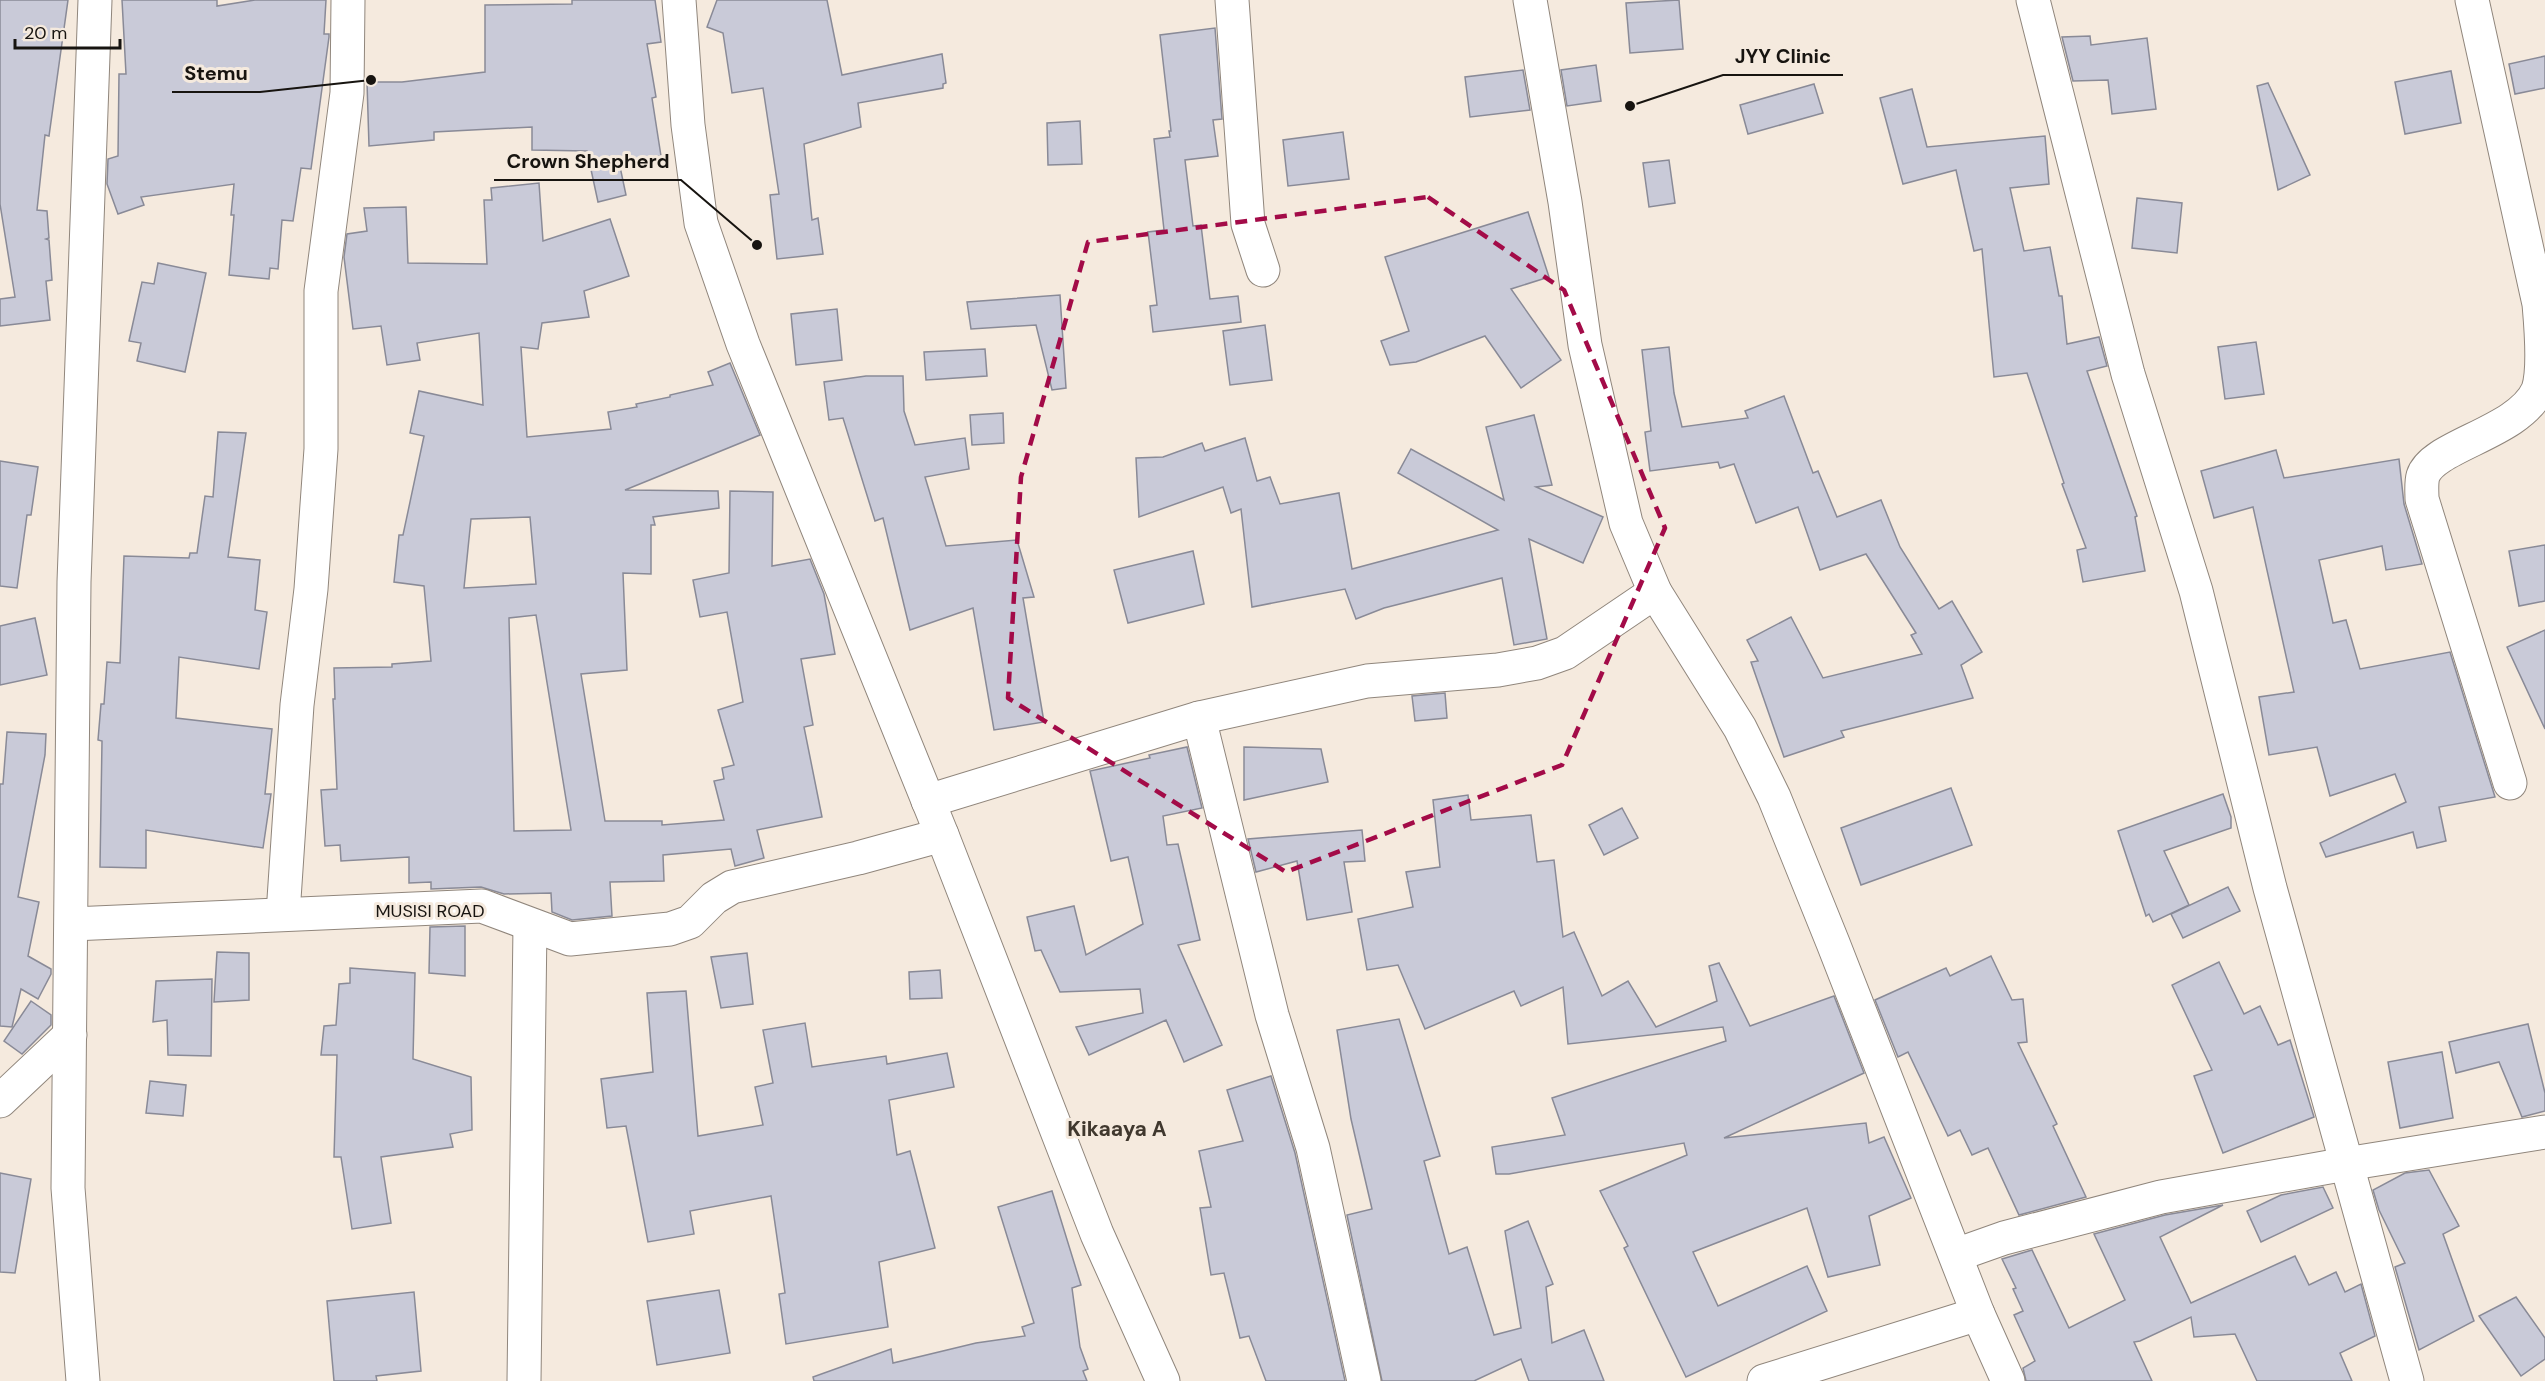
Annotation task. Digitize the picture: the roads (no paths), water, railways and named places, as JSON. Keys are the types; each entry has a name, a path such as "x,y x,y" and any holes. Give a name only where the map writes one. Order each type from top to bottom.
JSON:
{"street":[{"path":"83,1381 68,1188 74,582 95,0"},
{"path":"283,914 297,705 311,589 321,449 321,291 347,93 348,0"},
{"path":"679,0 688,125 701,223 744,344 942,835 1097,1234 1163,1381"},
{"path":"1232,0 1248,224 1263,270"},
{"path":"1530,0 1565,202 1585,345 1626,523 1655,592 1740,728 1774,797 1978,1314 2008,1381"},
{"path":"2033,0 2125,363 2196,591 2270,888 2408,1381"},
{"path":"2472,0 2539,304 2543,353 2538,390 2520,415 2433,462 2423,476 2422,499 2510,783"},
{"path":"928,801 1199,718 1367,681 1498,670 1537,663 1565,653 1655,592"},
{"path":"1199,718 1272,1015 1313,1148 1365,1381"},
{"name":"MUSISI ROAD","path":"72,924 482,906 530,926 570,939 670,929 690,922 714,898 732,887 858,858 942,835"},
{"path":"524,1381 530,926"},
{"path":"0,1101 70,1035"},
{"path":"1956,1256 2004,1238 2161,1197 2545,1132"},
{"path":"1764,1381 1978,1314"}],"place":[{"name":"Stemu","path":"371,80"},
{"name":"JYY Clinic","path":"1630,106"},
{"name":"Crown Shepherd","path":"757,245"}],"district":[{"name":"Kikaaya A","path":"1117,1129"}]}
